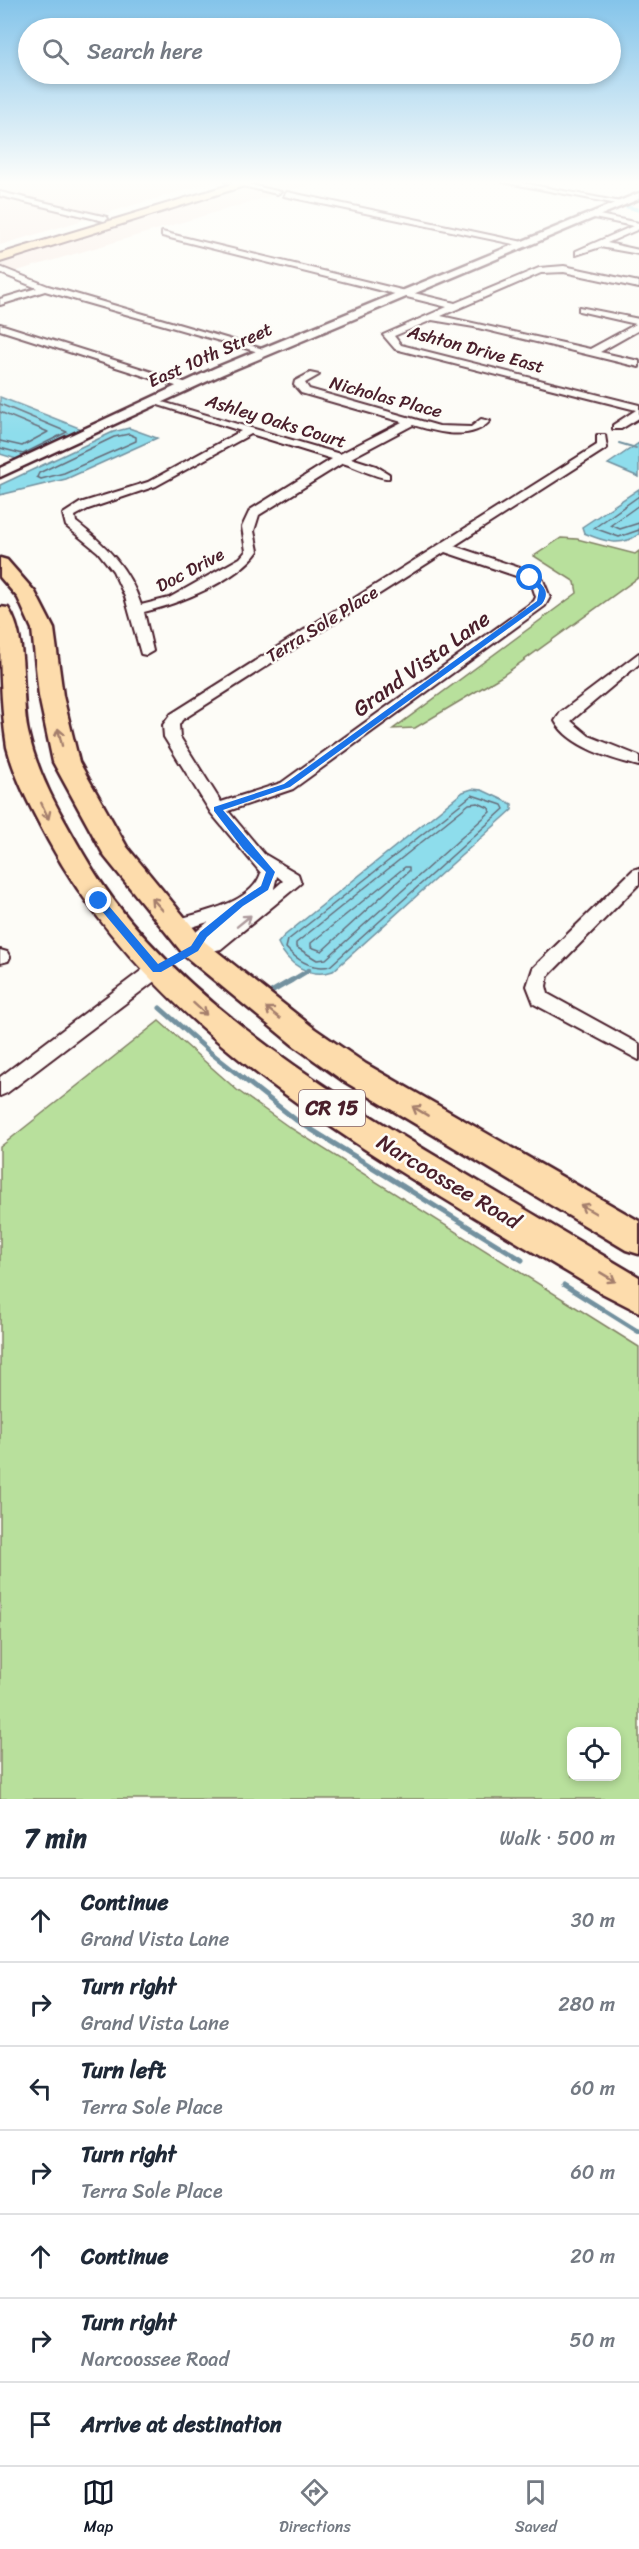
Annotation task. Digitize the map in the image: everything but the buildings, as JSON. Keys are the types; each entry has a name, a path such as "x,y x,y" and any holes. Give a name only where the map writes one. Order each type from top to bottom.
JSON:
{"main road":[{"name":"Narcoossee Road","path":"0,564 28,596 43,629 51,696 66,762 115,851 185,937 304,1037 354,1071 639,1239"},
{"name":"Narcoossee Road","path":"0,613 11,650 13,712 26,768 71,860 99,901 157,969 221,1026 320,1100 390,1146 639,1296"},
{"path":"157,969 185,937"}],"street":[{"path":"298,266 460,304"},
{"name":"East 10th Street","path":"0,473 265,351 469,266"},
{"name":"Ashton Drive East","path":"639,285 552,269 531,274 388,335 398,347 639,408"},
{"path":"0,270 45,288 265,351"},
{"path":"0,302 45,288"},
{"path":"582,309 639,324"},
{"path":"431,317 474,324 639,364"},
{"path":"590,352 639,324"},
{"path":"0,327 186,386"},
{"name":"Nicholas Place","path":"314,375 300,381 299,385 305,391 411,422 438,429 464,431 474,430 485,421"},
{"name":"Ashley Oaks Court","path":"156,401 342,458 372,468 385,476"},
{"path":"617,427 639,413"},
{"name":"Doc Drive","path":"137,610 174,601 245,561 252,551 247,524 254,513 342,458 411,422"},
{"path":"146,651 137,610 123,579 104,551 70,523 69,514 84,506 152,484 250,430"},
{"name":"Terra Sole Place","path":"185,937 214,945 292,883 292,878 288,873 259,857 247,847 217,809 172,737 171,725 176,717 603,446 601,437"},
{"name":"Grand Vista Lane","path":"217,809 287,786 540,603 543,597 538,583 524,574 444,547"},
{"path":"639,658 566,715 563,721 564,727 574,735 639,761"},
{"name":"Terra Sole Place","path":"185,937 265,888 270,872 259,857"},
{"path":"635,883 540,974 536,982 536,992 541,999 561,1012 639,1053"},
{"name":"Terra Sole Place","path":"185,937 204,935 240,904"},
{"path":"0,1088 157,969"}],"shaded area":[{"path":"0,266 34,266 0,276"}],"green space":[{"path":"561,538 577,539 635,554 639,551 639,577 502,676 415,728 393,729 577,593 575,582 534,556"},
{"path":"159,1021 237,1090 289,1127 639,1347 639,1799 0,1799 0,1147"}],"water":[{"path":"0,397 87,431 23,461 0,454"},
{"path":"129,428 157,438 66,479 0,495 0,485 113,432"},
{"path":"639,443 639,477 608,464"},
{"path":"639,489 639,534 625,541 612,542 584,533 582,527"},
{"path":"472,789 482,790 512,804 512,810 333,971 316,973 308,971 300,968 287,957 278,943 284,936 463,792"}],"waterway":[{"path":"619,443 636,448"},
{"path":"289,982 309,970"},
{"path":"266,995 292,980"},
{"path":"160,1008 211,1053 296,1120 522,1260"},
{"path":"564,1285 639,1332"}],"route":[{"path":"99,901 157,969 195,949 204,935 230,915 240,904 265,888 269,880 270,872 266,866 247,847 217,809 235,805 287,786 540,603 543,590 530,578"}]}
